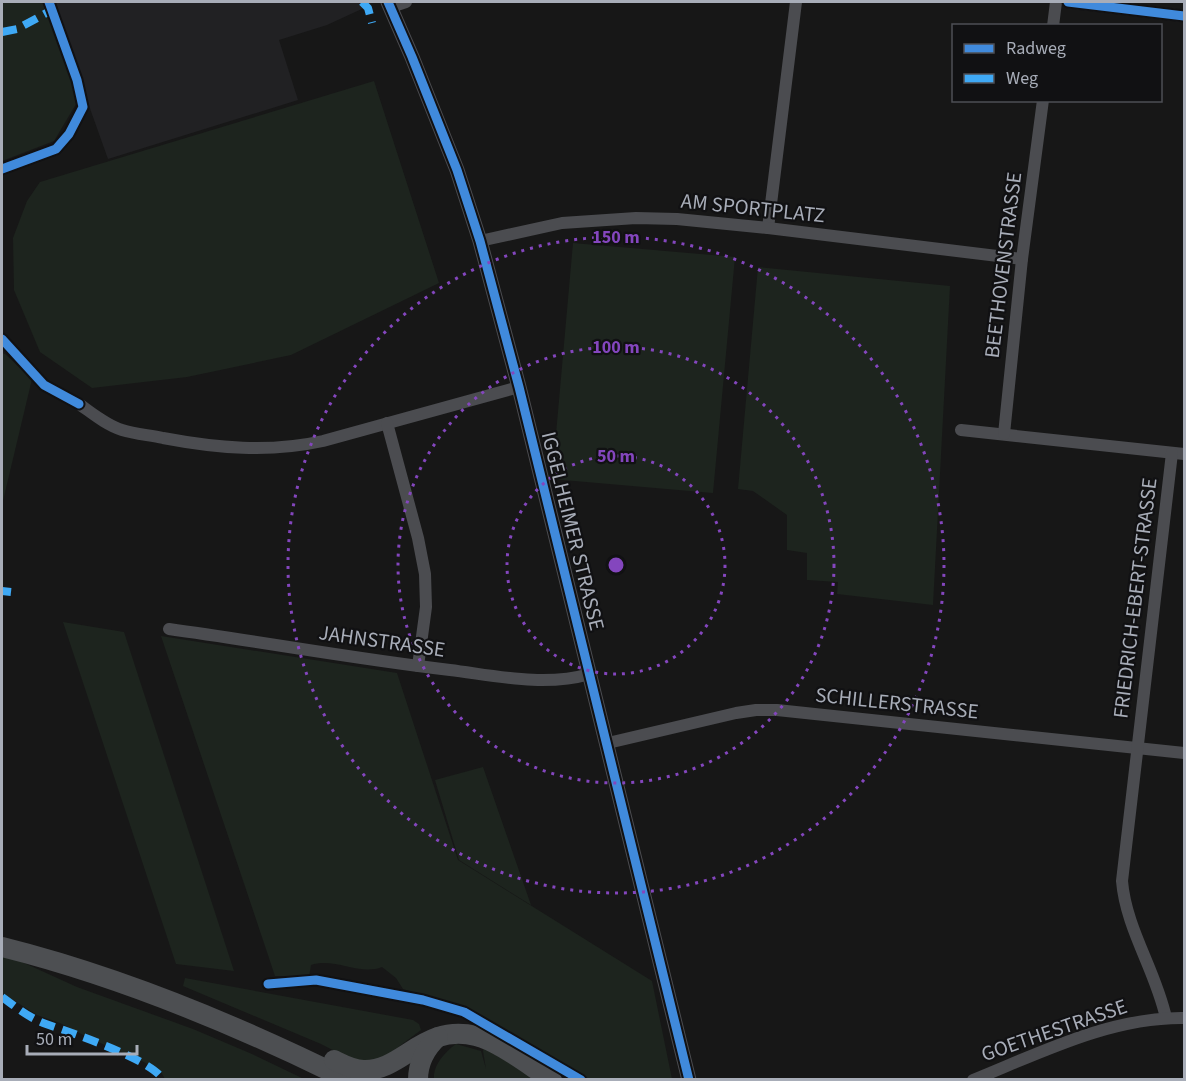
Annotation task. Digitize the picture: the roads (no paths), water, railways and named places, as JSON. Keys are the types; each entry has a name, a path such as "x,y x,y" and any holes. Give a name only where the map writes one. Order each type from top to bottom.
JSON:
{"main road":[{"path":"2,947 130,986 232,1025 339,1077"},
{"path":"286,1050 302,1048 352,1069 363,1070 381,1068 421,1043 439,1037 461,1034 486,1040 552,1080"},
{"path":"418,1080 420,1063 432,1043 439,1037"},
{"path":"385,1080 401,1056"}],"street":[{"path":"768,228 796,2"},
{"path":"1053,24 1056,2"},
{"path":"1068,2 1185,16"},
{"name":"IGGELHEIMER STRASSE","path":"395,3 453,159 480,241 608,743 689,1080"},
{"name":"BEETHOVENSTRASSE","path":"1004,434 1022,259 1043,102"},
{"name":"AM SPORTPLATZ","path":"480,241 562,222 677,219 1022,259"},
{"path":"78,404 108,424 122,430 199,444 260,449 295,447 519,387"},
{"path":"387,423 418,538 425,573 426,607 418,666"},
{"path":"961,430 1185,454"},
{"name":"FRIEDRICH-EBERT-STRASSE","path":"1166,1018 1162,1000 1126,911 1123,896 1123,869 1172,453"},
{"name":"JAHNSTRASSE","path":"169,629 418,666 549,681 590,674"},
{"name":"SCHILLERSTRASSE","path":"608,743 736,714 766,710 1185,753"},
{"name":"GOETHESTRASSE","path":"973,1080 1113,1027 1166,1018 1185,1018"}]}
